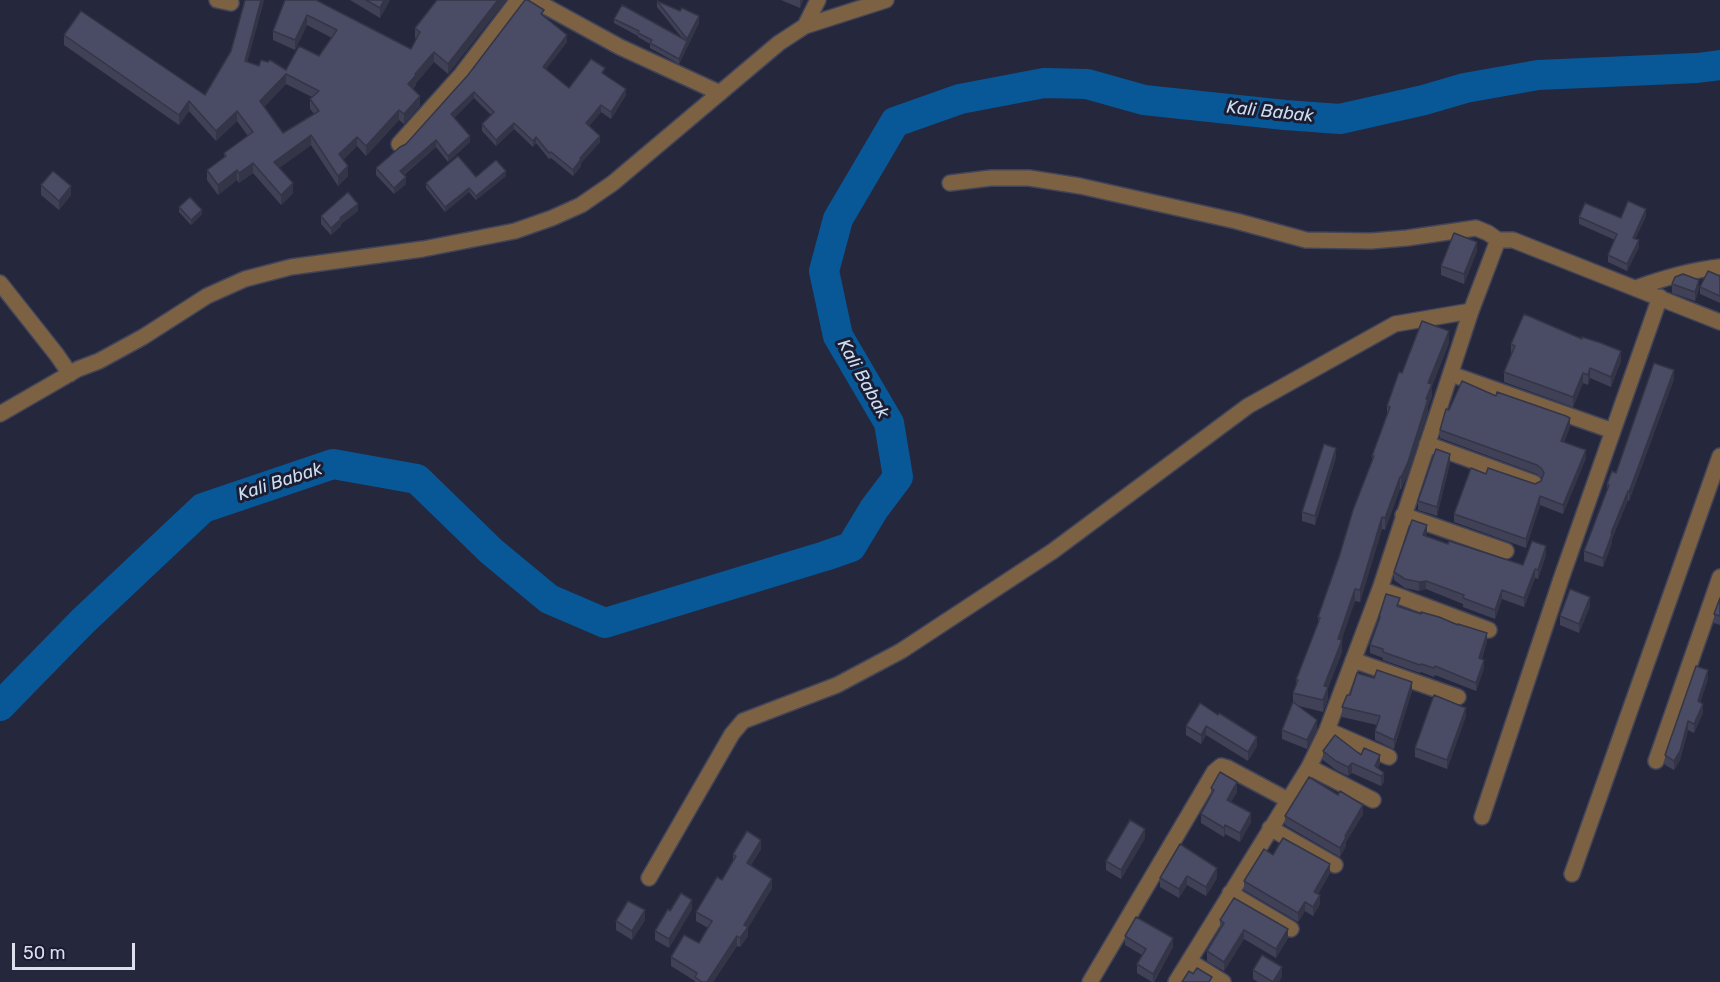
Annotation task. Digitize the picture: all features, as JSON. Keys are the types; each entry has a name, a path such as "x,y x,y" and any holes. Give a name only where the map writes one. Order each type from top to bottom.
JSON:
{"street":[{"path":"399,144 461,75 518,0"},
{"path":"534,0 620,47 720,93"},
{"path":"805,26 818,0"},
{"path":"0,414 70,374 135,342 207,296 245,279 291,267 423,249 515,231 581,205 613,183 779,43 805,26 886,0"},
{"path":"950,183 990,177 1029,178 1236,221 1306,240 1371,241 1476,228 1498,240 1513,240 1720,322"},
{"path":"1176,982 1309,766 1327,730 1380,589 1471,311 1498,240"},
{"path":"1636,288 1676,274 1720,267"},
{"path":"0,283 70,374"},
{"path":"1482,817 1554,600 1660,297"},
{"path":"649,878 732,734 743,721 837,685 895,654 1053,551 1248,406 1395,324 1471,311"},
{"path":"1451,374 1613,431"},
{"path":"1427,444 1534,483"},
{"path":"1572,874 1720,456"},
{"path":"1403,515 1506,552"},
{"path":"1656,761 1720,577"},
{"path":"1380,589 1489,630"},
{"path":"1353,660 1458,697"},
{"path":"1327,730 1389,757"},
{"path":"1309,766 1373,800"},
{"path":"1090,982 1218,767 1228,768 1288,800"},
{"path":"1270,828 1335,865"},
{"path":"1230,893 1291,929"},
{"path":"1189,961 1224,982"}],"building":[{"path":"245,0 261,0 245,61 259,66 261,60 268,62 270,60 286,70 299,46 319,56 337,30 307,15 295,40 273,31 285,0 316,0 411,49 420,32 415,28 437,0 498,0 448,64 434,52 415,74 408,84 420,96 404,114 399,110 366,146 357,137 339,154 348,166 338,176 311,135 274,162 293,183 281,195 253,163 239,173 237,170 218,185 207,170 226,156 224,153 253,132 237,111 216,131 189,101 179,115 64,35 81,11 205,95 231,51","holes":["286,74 319,91 310,99 319,111 283,133 260,101"]},
{"path":"366,0 384,0 380,8"},
{"path":"525,0 544,10 541,14 567,35 543,67 569,88 591,59 605,68 602,73 626,89 611,112 601,105 586,123 600,136 580,158 573,170 551,152 549,153 536,137 533,141 514,123 496,140 482,124 494,112 474,92 451,114 470,136 448,156 436,140 400,171 406,177 394,188 376,168 406,144 468,75"},
{"path":"657,1 680,11 682,8 699,16 687,39"},
{"path":"622,5 687,41 679,59 650,43 652,40 638,33 639,31 614,19"},
{"path":"458,156 476,177 496,160 506,171 476,196 469,188 445,207 426,183"},
{"path":"53,171 71,186 59,201 41,185"},
{"path":"348,192 358,204 331,228 321,216"},
{"path":"190,197 202,210 191,220 179,207"},
{"path":"1628,201 1646,209 1633,238 1639,240 1627,264 1608,255 1617,234 1579,217 1585,203 1621,218"},
{"path":"1454,233 1477,242 1464,274 1441,266"},
{"path":"1708,271 1720,276 1720,296 1700,287"},
{"path":"1683,274 1699,280 1695,292 1672,284 1675,277"},
{"path":"1524,314 1582,339 1582,337 1621,351 1611,377 1590,368 1588,375 1583,373 1573,397 1504,372 1515,346 1511,344"},
{"path":"1422,321 1449,331 1428,383 1432,384 1408,462 1385,518 1382,517 1360,590 1355,589 1338,639 1342,640 1324,686 1328,687 1323,700 1293,693 1320,618 1318,617 1353,510 1374,456 1372,456 1390,407 1387,406 1399,372 1402,373"},
{"path":"1654,363 1674,370 1603,558 1584,551 1612,471 1616,473"},
{"path":"1462,381 1496,396 1497,392 1570,418 1561,441 1586,450 1563,505 1540,496 1526,539 1454,514 1471,468 1486,474 1488,468 1535,484 1541,481 1544,473 1537,465 1440,430 1446,409 1449,410"},
{"path":"1324,444 1336,448 1315,516 1302,512"},
{"path":"1436,449 1450,454 1437,507 1418,501"},
{"path":"1412,520 1427,525 1423,535 1523,565 1532,541 1546,546 1538,570 1535,569 1524,598 1502,590 1495,610 1463,598 1464,595 1426,581 1405,579 1394,572"},
{"path":"1570,589 1590,597 1579,624 1560,616"},
{"path":"1386,594 1400,598 1397,606 1487,633 1479,658 1484,660 1476,683 1435,666 1434,668 1420,665 1383,652 1383,649 1370,645"},
{"path":"1720,598 1720,616 1714,614"},
{"path":"1696,666 1708,670 1698,701 1703,704 1694,724 1688,721 1680,751 1674,761 1665,755"},
{"path":"1377,670 1412,682 1394,740 1375,731 1380,716 1342,707 1347,695 1350,695 1357,673 1374,678"},
{"path":"1434,695 1466,708 1447,760 1415,748"},
{"path":"1293,702 1317,720 1307,740 1282,730"},
{"path":"1200,703 1257,737 1248,752 1206,726 1201,735 1186,726"},
{"path":"1335,735 1361,755 1364,748 1380,755 1375,766 1384,773 1381,776 1352,763 1348,767 1323,751"},
{"path":"1220,772 1237,782 1227,800 1251,813 1240,833 1225,825 1224,828 1201,814 1214,790 1211,788"},
{"path":"1309,777 1338,795 1340,791 1363,805 1340,848 1285,816"},
{"path":"1130,820 1145,829 1121,870 1106,861"},
{"path":"747,831 761,840 747,863 772,879 744,925 748,927 740,938 737,936 707,982 702,982 695,977 697,973 671,957 684,935 699,943 712,921 696,912 717,877 722,880 736,856 733,854"},
{"path":"1283,838 1330,864 1314,892 1320,895 1313,907 1305,902 1298,913 1244,881 1264,849 1273,855"},
{"path":"1180,844 1217,868 1206,887 1187,876 1179,889 1160,878"},
{"path":"681,893 692,900 669,939 655,931"},
{"path":"1234,898 1288,929 1276,949 1244,930 1224,962 1207,951 1224,923 1220,920"},
{"path":"628,901 645,910 632,931 616,921"},
{"path":"1136,917 1173,938 1153,974 1137,964 1146,949 1125,936"},
{"path":"1262,955 1282,967 1273,982 1253,970"},
{"path":"1197,968 1212,977 1209,982 1182,982 1189,971 1193,974"}],"waterway":[{"name":"Kali Babak","path":"0,706 83,621 203,508 333,464 417,479 491,551 549,599 605,623 851,547 874,509 898,477 889,423 838,336 824,271 838,219 895,122 960,99 1044,83 1087,84 1144,100 1340,119 1465,88 1538,75 1720,65"}]}
